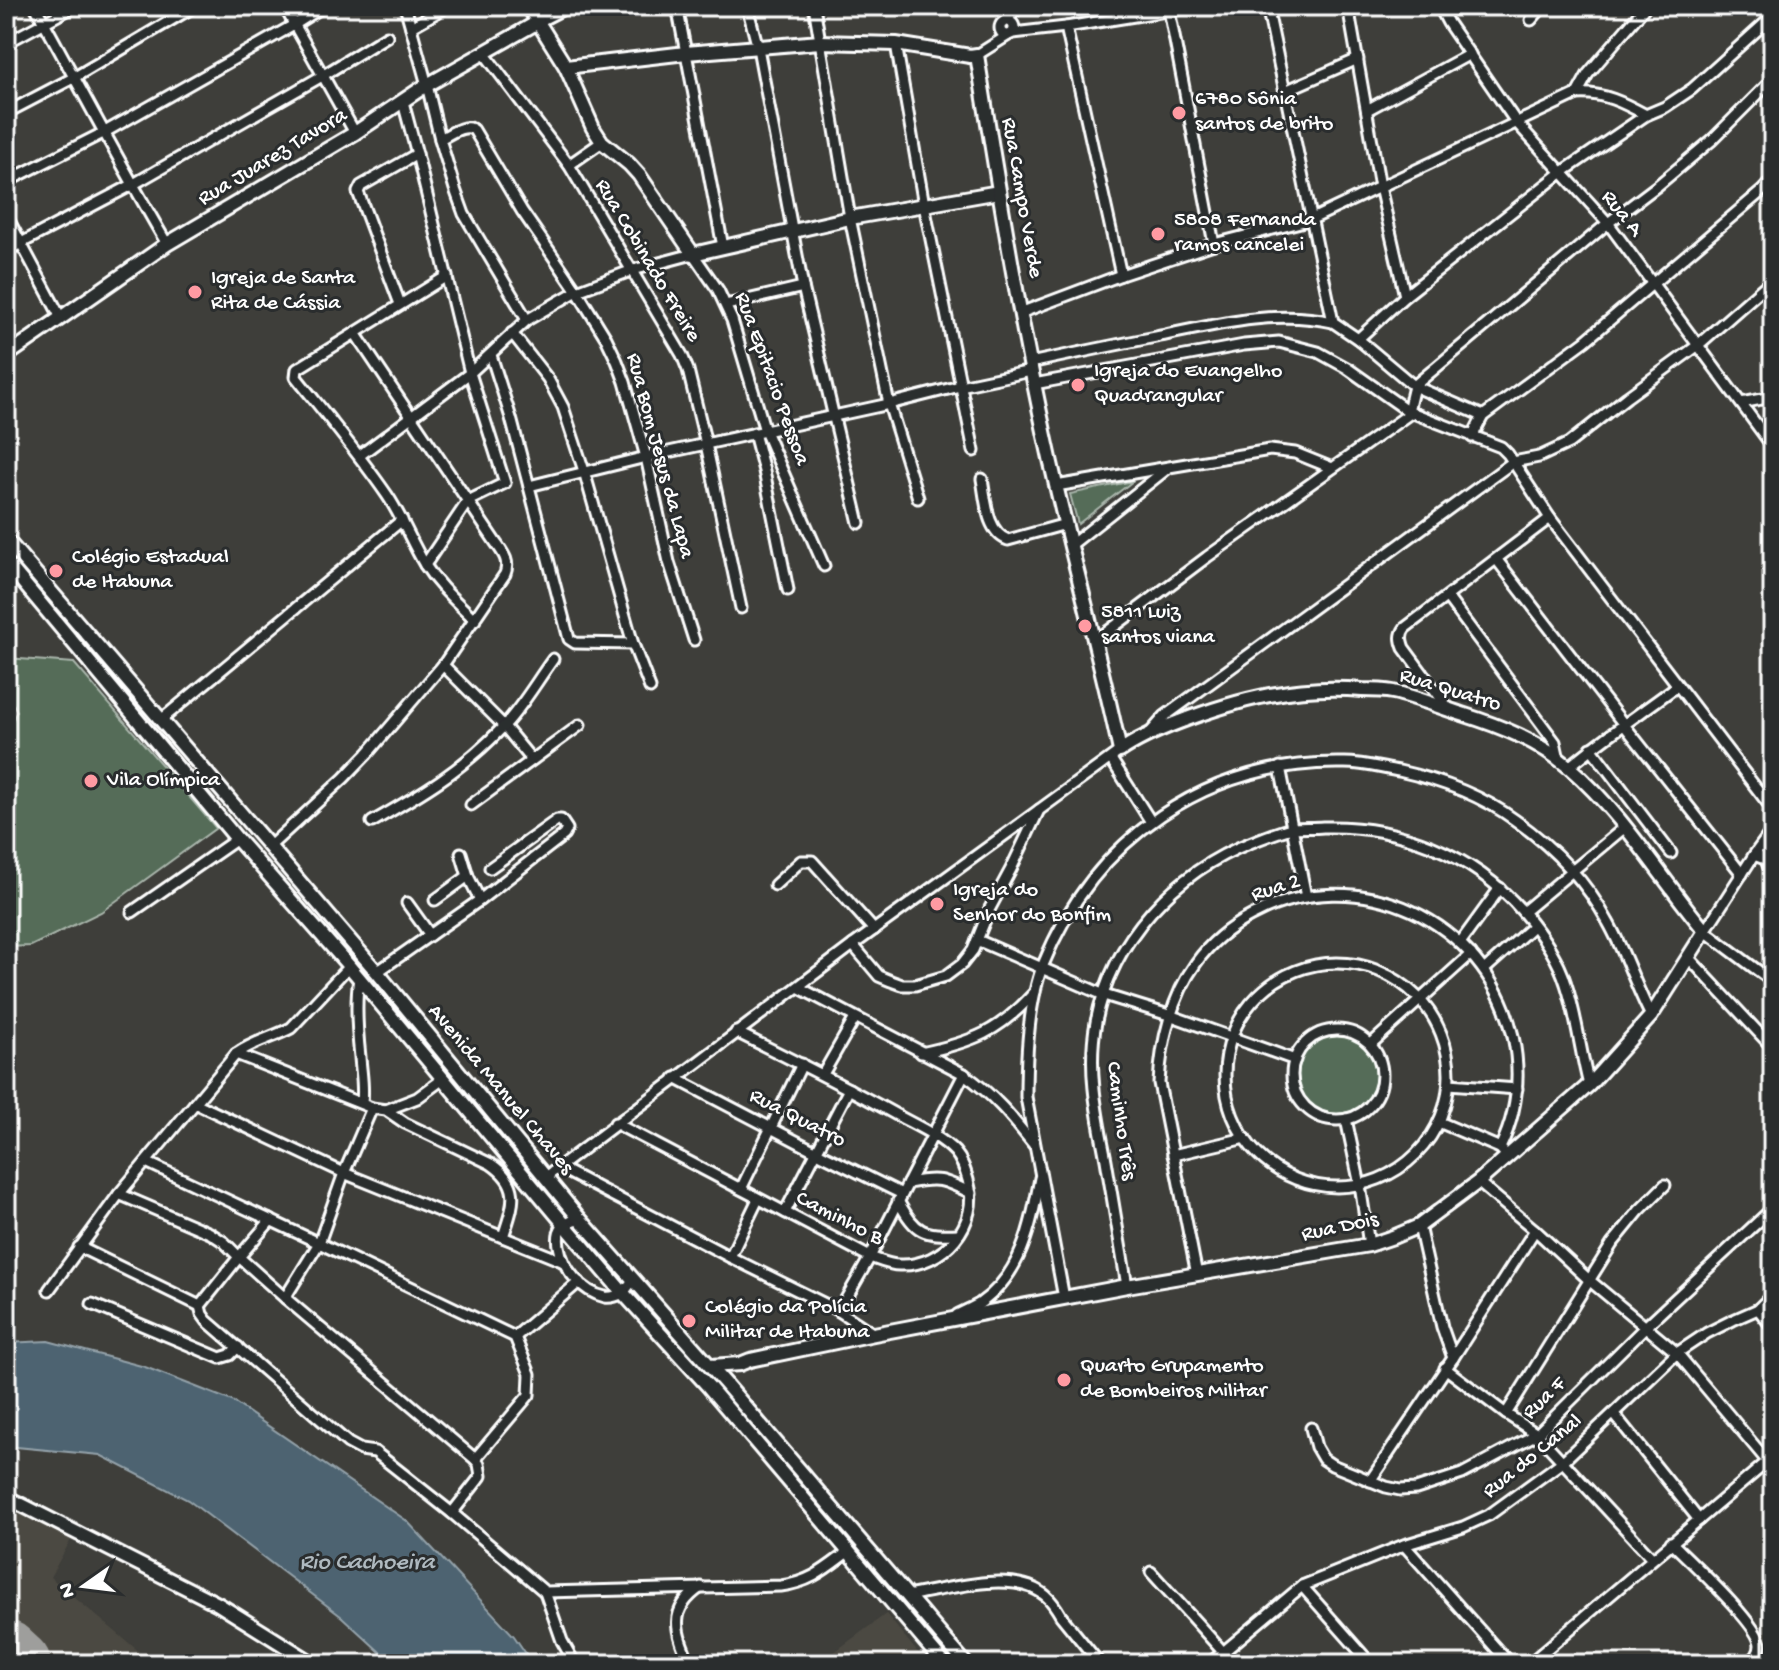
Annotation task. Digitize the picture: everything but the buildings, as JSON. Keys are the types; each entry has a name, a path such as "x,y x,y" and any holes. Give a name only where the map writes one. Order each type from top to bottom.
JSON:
{"street":[{"path":"35,6 167,244"},
{"path":"6,43 75,6"},
{"path":"6,113 75,77 195,6"},
{"path":"284,6 355,133"},
{"path":"6,182 105,132 324,6"},
{"path":"405,6 425,87 464,214 527,320"},
{"path":"411,27 448,6"},
{"path":"528,6 566,67 602,142 569,165"},
{"name":"Rua Juarez Tavora","path":"7,351 61,318 167,244 355,133 425,87 569,6"},
{"path":"677,6 723,247"},
{"path":"747,6 758,48 803,287 859,523"},
{"path":"814,6 850,218 889,404 918,498"},
{"path":"979,54 1020,6"},
{"path":"1011,32 1020,6"},
{"path":"566,67 820,42 896,44 970,56 979,54 1011,32 1066,27 1197,6"},
{"path":"1267,6 1333,322"},
{"path":"1348,6 1380,187 1405,296"},
{"name":"Rua A","path":"1439,6 1516,122 1608,223 1773,447"},
{"path":"1531,20 1543,6"},
{"path":"1577,94 1588,74 1646,6"},
{"path":"1169,10 1214,244"},
{"path":"1358,339 1405,296 1561,173 1646,115 1692,89 1773,16"},
{"path":"1002,24 1011,22 1011,32"},
{"path":"1066,27 1121,275"},
{"path":"6,251 132,185 387,36"},
{"path":"896,44 924,205 974,451"},
{"name":"Rua Cobinado Freire","path":"484,53 569,165 682,355 706,444 741,608"},
{"name":"Rua Campo Verde","path":"979,54 1020,313 1056,486 1095,641 1115,755"},
{"path":"1367,110 1470,54"},
{"path":"1285,91 1358,59"},
{"path":"1095,641 1410,411 1414,386 1712,140 1773,79"},
{"path":"1020,313 1214,244 1312,219 1577,94 1613,98 1646,115"},
{"path":"405,100 447,276 505,483 468,501 425,565"},
{"name":"Rua Bom Jesus da Lapa","path":"440,139 466,127 472,128 522,211 606,338 625,382 646,457 669,562 694,640"},
{"name":"Rua Epitacio Pessoa","path":"602,142 639,175 726,305 759,432 824,566"},
{"path":"400,304 358,192 361,186 417,154"},
{"path":"1472,437 1483,416 1585,341 1773,179"},
{"path":"359,456 474,370 527,320 577,291 633,270 693,254 850,218 999,192"},
{"path":"6,215 61,318"},
{"path":"447,276 297,369 295,374 359,456 402,520 425,565 442,589 475,620"},
{"path":"1151,732 1165,716 1513,462 1539,457 1569,443 1697,346 1773,279"},
{"path":"726,305 803,287"},
{"path":"1032,373 1182,331 1258,318 1294,316 1333,322 1414,386 1483,416"},
{"path":"269,847 367,754 443,665 508,567 504,554 355,333"},
{"path":"512,333 557,394 584,471 633,644 650,688"},
{"path":"529,486 960,386 1032,373 1244,345 1279,342 1308,348 1331,359 1410,411 1501,447 1550,518 1773,810"},
{"path":"489,357 511,418 568,636 573,642 633,644"},
{"path":"1741,403 1771,396"},
{"path":"759,432 788,590"},
{"path":"1056,486 1270,450 1295,453 1332,468"},
{"path":"1071,545 1170,465"},
{"path":"982,479 990,520 1001,537 1008,540 1066,524"},
{"path":"1450,710 1409,657 1401,633 1550,518"},
{"path":"161,720 402,520"},
{"name":"Avenida Manuel Chaves","path":"6,539 377,972 579,1218 711,1366 966,1664"},
{"path":"1497,560 1742,874"},
{"name":"Avenida Manuel Chaves","path":"6,562 565,1225 708,1386 944,1664"},
{"path":"1447,597 1555,742 1564,764 1625,726 1677,686"},
{"path":"372,822 440,782 467,762 504,726 553,659"},
{"path":"443,665 504,726 532,760"},
{"name":"Rua Quatro","path":"1115,755 1151,732 1218,707 1260,696 1304,689 1348,688 1392,692 1518,734 1564,764 1590,787 1625,827 1705,931"},
{"path":"471,805 580,725"},
{"path":"1591,748 1671,853"},
{"path":"546,1177 853,945 1115,755 1151,822"},
{"path":"1064,1298 1026,1097 1035,992 1055,938 1093,876 1119,848 1175,806 1240,776 1280,767 1346,763 1418,775 1484,800 1542,842 1591,893 1610,924 1651,1016"},
{"path":"1280,767 1306,897"},
{"path":"853,945 879,976 902,985 915,985 946,976 962,964 973,950 990,908 1039,810"},
{"path":"377,972 480,900 564,835 567,827 557,820 490,868"},
{"path":"1523,912 1625,827"},
{"name":"Caminho Três","path":"1127,1286 1092,1085 1096,1022 1114,968 1145,919 1174,888 1234,849 1291,829 1373,829 1427,844 1477,871 1500,888 1523,912 1553,955 1574,1011 1589,1085"},
{"name":"Rua Dois","path":"711,1366 740,1364 874,1334 1127,1286 1369,1245 1419,1226 1478,1182 1504,1153 1589,1085 1651,1016 1773,829"},
{"path":"132,912 237,839"},
{"path":"461,853 480,900"},
{"path":"1754,855 1770,861 1773,878"},
{"path":"775,885 801,861 812,861 874,930"},
{"path":"435,900 468,876"},
{"path":"1460,943 1500,888"},
{"name":"Rua 2","path":"1197,1275 1159,1083 1160,1059 1176,999 1197,961 1226,932 1262,910 1306,897 1343,894 1383,900 1422,915 1471,954 1495,987 1515,1047 1517,1089 1504,1153"},
{"path":"407,903 430,935"},
{"path":"1484,970 1533,926"},
{"path":"1705,931 1773,982"},
{"path":"977,940 1104,995 1295,1060"},
{"path":"1371,1044 1471,954"},
{"path":"1689,958 1773,1048"},
{"path":"1341,962 1378,970 1401,982 1420,999 1435,1020 1445,1044 1449,1084 1439,1122 1425,1144 1407,1163 1385,1177 1360,1185 1320,1186 1295,1179 1272,1166 1253,1148 1233,1115 1227,1090 1226,1064 1231,1038 1243,1015 1268,986 1290,972 1315,964 1341,962"},
{"path":"49,1290 119,1194 236,1054 252,1043 291,1028 349,966"},
{"path":"359,978 357,1029 364,1086 362,1102"},
{"path":"798,987 964,1074 1004,1108 1036,1148"},
{"path":"921,1053 954,1046 992,1030 1015,1014 1035,992"},
{"path":"823,1074 855,1018"},
{"path":"1328,1030 1344,1030 1371,1044 1382,1068 1380,1089 1369,1107 1346,1119 1331,1119 1320,1117 1303,1104 1294,1086 1292,1070 1306,1042 1328,1030"},
{"path":"736,1032 823,1074 932,1135 955,1152 971,1193 971,1206 959,1234 938,1235 915,1227 907,1218 900,1197"},
{"path":"236,1054 372,1108 386,1110 405,1123 502,1171 510,1182 514,1201 503,1237"},
{"path":"741,1189 802,1064"},
{"path":"839,1311 964,1074"},
{"name":"Rua Quatro","path":"675,1078 900,1197"},
{"path":"386,1110 417,1098 443,1079"},
{"path":"1449,1084 1517,1089"},
{"path":"785,1212 849,1089"},
{"path":"195,1103 344,1173 562,1261"},
{"path":"285,1298 319,1243 372,1108"},
{"path":"1346,1119 1369,1245"},
{"path":"1439,1122 1504,1153"},
{"name":"Caminho B","path":"615,1123 870,1257 888,1263 901,1266 922,1261 942,1252 959,1234"},
{"path":"1173,1155 1245,1138"},
{"path":"146,1162 515,1337 530,1374 529,1395 475,1459"},
{"path":"558,1167 839,1311 874,1334"},
{"path":"945,1321 979,1304 1010,1274 1031,1224 1041,1171"},
{"path":"908,1183 939,1179 971,1193"},
{"path":"1478,1182 1677,1353 1771,1462 1671,1542 1529,1664"},
{"path":"1506,1414 1612,1244 1665,1185"},
{"path":"119,1194 224,1242 285,1298 475,1459 481,1476 452,1513"},
{"path":"730,1257 758,1199"},
{"name":"Rua F","path":"1311,1428 1323,1459 1386,1487 1416,1489 1462,1474 1537,1434 1645,1327 1773,1208"},
{"path":"579,1218 559,1231 558,1242 562,1261 579,1282 602,1296 613,1297 623,1293 634,1279"},
{"path":"200,1306 271,1220"},
{"path":"1419,1226 1442,1327 1453,1358"},
{"path":"1370,1481 1535,1230"},
{"path":"79,1247 200,1306 207,1321 348,1443 361,1450 375,1452 452,1513 545,1592 562,1641 575,1664"},
{"path":"515,1337 579,1282"},
{"path":"1773,1294 1758,1309 1773,1328"},
{"path":"92,1304 220,1358 230,1355 238,1347"},
{"name":"Rua do Canal","path":"1209,1664 1302,1586 1489,1515 1562,1462 1677,1353 1720,1326 1758,1309"},
{"path":"708,1386 724,1382 740,1364"},
{"path":"1445,1368 1537,1434 1652,1558"},
{"path":"1614,1414 1699,1520"},
{"path":"6,1497 218,1604 314,1664"},
{"path":"1671,1542 1748,1621 1758,1637 1760,1650 1746,1664"},
{"path":"1404,1545 1510,1664"},
{"path":"545,1592 781,1586 818,1575 849,1551"},
{"path":"1151,1572 1234,1664"},
{"path":"907,1596 997,1582 1030,1587 1046,1596 1100,1664"},
{"path":"1302,1586 1371,1664"},
{"path":"690,1664 679,1633 678,1617 688,1596 701,1587"}],"shaded area":[{"path":"6,1504 72,1538 50,1577 154,1664 6,1664"},
{"path":"886,1614 927,1664 818,1664"}],"green space":[{"path":"1133,481 1078,524 1070,494"},
{"name":"Vila Olímpica","path":"6,658 74,663 216,828 101,912 31,946 6,947 6,734 17,711 6,691"},
{"path":"1329,1036 1345,1036 1359,1042 1370,1053 1376,1075 1370,1097 1359,1108 1345,1114 1329,1114 1315,1108 1304,1097 1298,1083 1298,1067 1304,1053 1315,1042"}],"water":[{"name":"Rio Cachoeira","path":"48,1341 145,1367 232,1401 407,1521 514,1636 533,1664 393,1664 342,1617 188,1500 100,1455 6,1446 6,1343"}],"runway":[{"path":"6,1652 19,1664"}],"place":[{"name":"6780 Sônia santos de brito","path":"1179,113"},
{"name":"5808 Fernanda ramos cancelei","path":"1158,234"},
{"name":"Igreja de Santa Rita de Cássia","path":"195,292"},
{"name":"Igreja do Evangelho Quadrangular","path":"1078,385"},
{"name":"Colégio Estadual de Itabuna","path":"56,571"},
{"name":"5811 Luiz santos viana","path":"1085,626"},
{"name":"Vila Olímpica","path":"91,781"},
{"name":"Igreja do Senhor do Bonfim","path":"937,904"},
{"name":"Colégio da Polícia Militar de Itabuna","path":"689,1321"},
{"name":"Quarto Grupamento de Bombeiros Militar","path":"1064,1380"}]}
